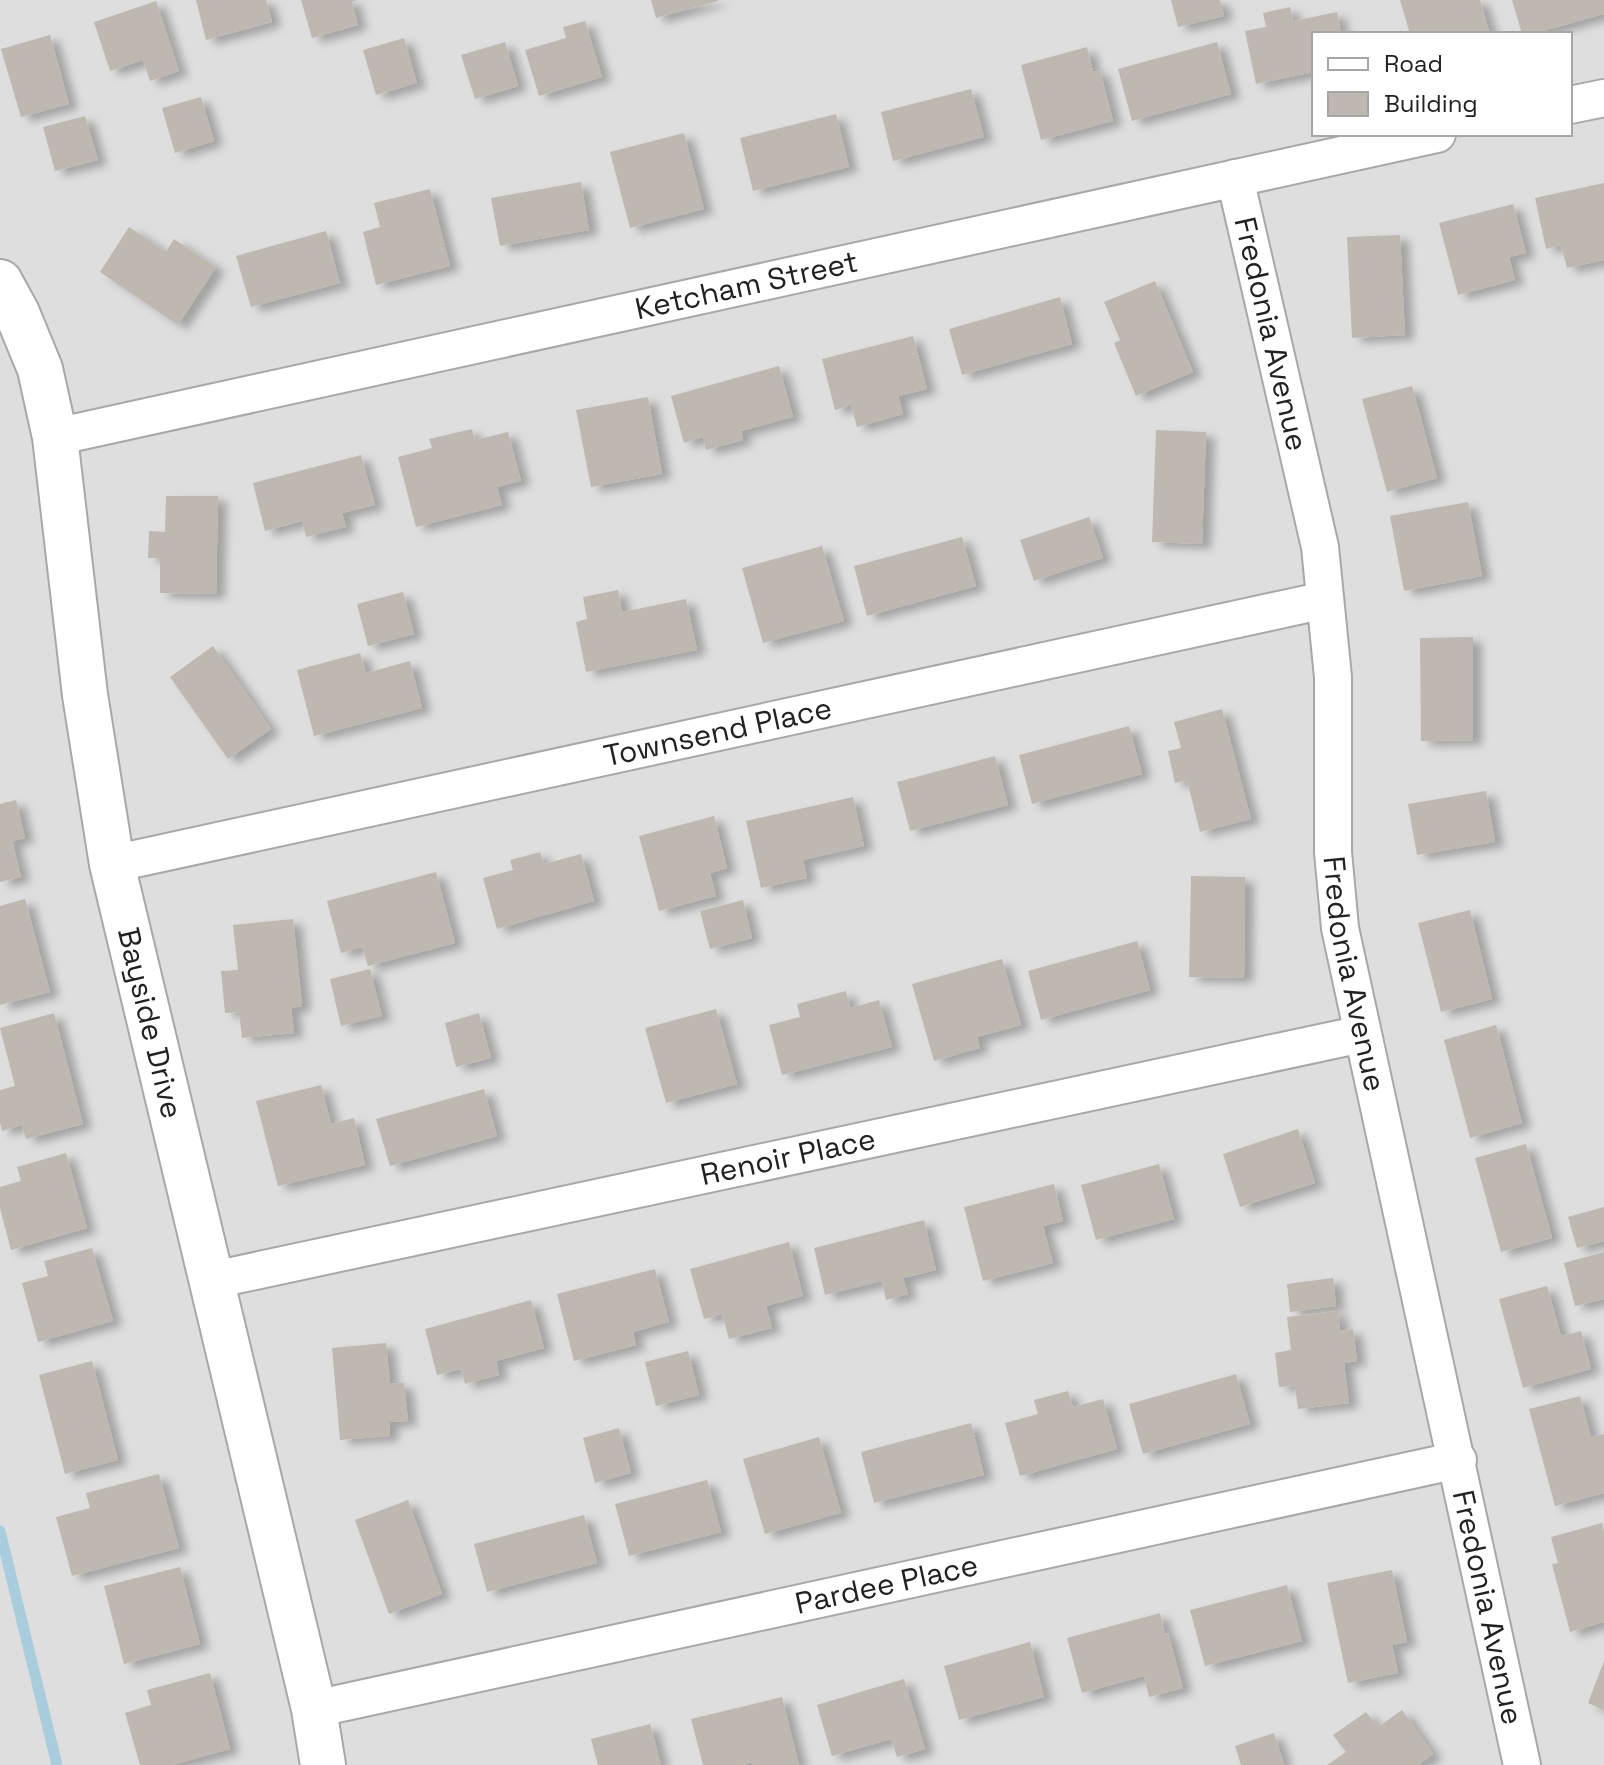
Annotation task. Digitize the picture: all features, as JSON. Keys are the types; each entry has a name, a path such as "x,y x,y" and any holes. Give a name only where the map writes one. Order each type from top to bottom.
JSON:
{"street":[{"path":"1572,105 1604,98"},
{"name":"Ketcham Street","path":"55,437 1428,136"},
{"name":"Fredonia Avenue","path":"1235,178 1320,547 1333,677 1333,852 1340,928 1522,1765"},
{"name":"Bayside Drive","path":"0,282 17,313 40,369 55,437 85,695 112,864 314,1709 323,1765"},
{"name":"Townsend Place","path":"112,864 1325,600"},
{"name":"Renoir Place","path":"213,1280 1362,1034"},
{"name":"Pardee Place","path":"314,1709 1458,1460"}],"shaded area":[{"path":"0,0 1604,0 1604,1765 0,1765"}],"building":[{"path":"196,0 266,0 272,22 206,40"},
{"path":"301,0 357,0 352,2 358,25 312,38"},
{"path":"651,0 718,0 718,1 656,18"},
{"path":"1171,0 1220,0 1224,16 1178,27"},
{"path":"1400,0 1480,0 1489,32 1409,32"},
{"path":"1512,0 1604,0 1604,14 1539,32 1521,32"},
{"path":"156,1 179,71 150,81 143,60 110,71 94,22"},
{"path":"1290,7 1293,21 1337,12 1341,32 1312,32 1312,72 1256,84 1245,31 1266,27 1263,13"},
{"path":"585,21 602,77 539,96 525,50 566,38 563,27"},
{"path":"50,35 69,104 21,117 1,49"},
{"path":"404,38 417,83 376,95 363,50"},
{"path":"505,42 518,86 475,99 461,55"},
{"path":"1217,42 1231,94 1132,121 1118,69"},
{"path":"1087,47 1093,72 1100,70 1113,121 1041,140 1021,65"},
{"path":"971,89 984,137 893,161 881,112"},
{"path":"201,97 214,141 175,153 162,108"},
{"path":"836,114 849,167 753,191 740,138"},
{"path":"85,116 98,160 55,171 43,127"},
{"path":"684,133 704,209 630,228 610,152"},
{"path":"581,182 589,230 500,246 491,198"},
{"path":"1604,183 1604,260 1567,268 1561,245 1546,249 1535,198"},
{"path":"430,189 450,266 376,285 363,232 380,227 374,203"},
{"path":"1513,204 1526,253 1509,257 1515,280 1458,295 1439,223"},
{"path":"129,227 166,252 174,239 216,267 178,325 100,272"},
{"path":"326,231 340,283 251,307 236,256"},
{"path":"1400,235 1405,335 1352,338 1347,237"},
{"path":"1155,281 1193,372 1136,396 1114,343 1120,340 1104,302"},
{"path":"1060,297 1072,344 962,375 949,329"},
{"path":"913,336 927,389 898,396 903,414 857,427 851,405 835,410 822,359"},
{"path":"779,366 793,417 741,431 743,440 706,450 703,437 684,443 671,396"},
{"path":"1412,386 1437,478 1387,492 1362,399"},
{"path":"648,397 662,474 591,487 576,410"},
{"path":"472,429 475,440 508,432 521,481 497,487 502,505 416,527 398,457 432,448 429,439"},
{"path":"1156,430 1206,432 1202,544 1152,542"},
{"path":"361,455 375,505 342,513 346,527 306,537 302,521 265,531 253,483"},
{"path":"166,496 218,496 216,594 160,593 160,558 148,558 149,531 165,532"},
{"path":"1468,502 1482,576 1404,591 1390,516"},
{"path":"1089,517 1103,558 1034,581 1020,540"},
{"path":"962,537 976,586 867,616 854,566"},
{"path":"822,546 844,621 763,643 742,568"},
{"path":"618,590 622,612 686,599 697,650 586,672 576,622 587,619 583,597"},
{"path":"403,592 414,634 368,646 357,604"},
{"path":"1473,637 1473,740 1421,741 1420,638"},
{"path":"213,646 271,729 228,759 170,677"},
{"path":"360,653 366,673 410,661 422,708 314,736 297,670"},
{"path":"1222,709 1251,819 1200,832 1187,780 1175,783 1168,751 1181,748 1174,722"},
{"path":"1129,726 1142,774 1032,804 1019,755"},
{"path":"995,756 1008,805 910,831 897,782"},
{"path":"1486,791 1495,842 1417,855 1408,804"},
{"path":"853,797 864,846 803,860 807,878 761,888 746,821"},
{"path":"16,800 25,838 12,841 21,877 0,882 0,804"},
{"path":"714,816 727,868 710,873 716,896 659,911 639,836"},
{"path":"540,852 544,864 581,854 594,901 497,929 483,878 513,870 510,860"},
{"path":"436,872 455,943 368,966 362,947 341,953 327,901"},
{"path":"1191,876 1245,877 1244,978 1189,977"},
{"path":"25,899 50,992 0,1005 0,906"},
{"path":"743,900 752,938 710,949 700,911"},
{"path":"1470,910 1492,999 1441,1012 1418,923"},
{"path":"293,919 302,1006 291,1008 294,1033 242,1038 239,1012 225,1013 221,971 238,970 233,925"},
{"path":"1137,941 1150,990 1041,1020 1028,971"},
{"path":"1002,959 1021,1025 977,1037 980,1048 934,1061 912,984"},
{"path":"370,969 382,1016 341,1026 330,979"},
{"path":"846,991 850,1008 879,1000 892,1047 782,1075 769,1025 800,1017 797,1004"},
{"path":"716,1009 737,1084 666,1103 645,1028"},
{"path":"54,1013 83,1124 26,1139 22,1125 2,1131 0,1123 0,1090 15,1086 0,1028"},
{"path":"479,1013 491,1058 456,1067 445,1023"},
{"path":"1496,1025 1522,1123 1470,1138 1444,1040"},
{"path":"321,1085 331,1124 354,1118 365,1165 278,1186 256,1101"},
{"path":"484,1089 497,1136 390,1166 376,1119"},
{"path":"1298,1129 1315,1183 1240,1207 1223,1154"},
{"path":"1526,1144 1552,1238 1501,1252 1475,1158"},
{"path":"66,1153 87,1228 11,1250 0,1208 0,1187 21,1181 17,1167"},
{"path":"1159,1164 1174,1219 1096,1240 1081,1185"},
{"path":"1054,1184 1063,1221 1043,1226 1053,1263 983,1281 964,1207"},
{"path":"1604,1207 1604,1241 1577,1248 1568,1217"},
{"path":"924,1220 936,1270 903,1278 908,1294 886,1300 882,1281 825,1295 814,1248"},
{"path":"789,1242 803,1296 766,1306 772,1328 729,1339 722,1314 704,1319 690,1269"},
{"path":"92,1248 113,1321 38,1342 22,1283 48,1276 44,1261"},
{"path":"1604,1252 1604,1299 1575,1306 1564,1263"},
{"path":"655,1269 669,1322 633,1332 636,1345 574,1361 557,1294"},
{"path":"1333,1278 1336,1306 1290,1312 1287,1284"},
{"path":"1547,1286 1561,1336 1581,1331 1591,1369 1523,1388 1499,1299"},
{"path":"531,1300 544,1348 496,1361 499,1375 465,1384 461,1369 437,1375 425,1329"},
{"path":"1338,1311 1340,1331 1353,1329 1357,1361 1344,1363 1349,1403 1298,1409 1295,1386 1279,1387 1275,1353 1291,1350 1287,1317"},
{"path":"386,1343 390,1384 404,1383 408,1421 389,1422 390,1436 340,1440 332,1348"},
{"path":"688,1351 699,1395 656,1406 645,1362"},
{"path":"92,1361 118,1460 65,1474 39,1375"},
{"path":"1236,1374 1250,1424 1143,1454 1129,1404"},
{"path":"1068,1391 1073,1407 1103,1399 1117,1449 1020,1476 1005,1423 1038,1414 1034,1400"},
{"path":"1580,1396 1591,1437 1604,1434 1604,1493 1555,1506 1529,1409"},
{"path":"971,1423 984,1475 874,1503 861,1452"},
{"path":"619,1428 631,1473 595,1483 583,1438"},
{"path":"819,1437 841,1513 765,1534 743,1459"},
{"path":"159,1474 179,1548 72,1576 56,1517 90,1508 86,1493"},
{"path":"707,1480 721,1532 629,1556 615,1504"},
{"path":"408,1500 442,1594 389,1614 355,1520"},
{"path":"584,1515 597,1563 487,1592 474,1544"},
{"path":"1602,1523 1604,1622 1570,1632 1552,1564 1558,1563 1551,1537"},
{"path":"180,1567 200,1644 124,1664 104,1586"},
{"path":"1392,1570 1407,1642 1392,1645 1398,1673 1348,1683 1327,1583"},
{"path":"1287,1585 1302,1641 1205,1666 1190,1610"},
{"path":"1160,1613 1183,1688 1149,1697 1144,1676 1082,1693 1067,1638"},
{"path":"1030,1642 1044,1697 959,1720 944,1666"},
{"path":"1604,1661 1604,1710 1588,1703"},
{"path":"210,1673 230,1749 172,1765 140,1765 125,1713 151,1705 147,1690"},
{"path":"904,1679 925,1749 897,1757 891,1739 832,1756 817,1705"},
{"path":"782,1697 799,1765 753,1765 752,1762 703,1765 691,1719"},
{"path":"1402,1710 1433,1754 1418,1765 1327,1765 1346,1752 1333,1735 1366,1712 1378,1727"},
{"path":"650,1724 661,1765 598,1765 591,1739"},
{"path":"1274,1733 1284,1765 1241,1765 1235,1746"}],"waterway":[{"path":"0,1531 57,1765"}]}
